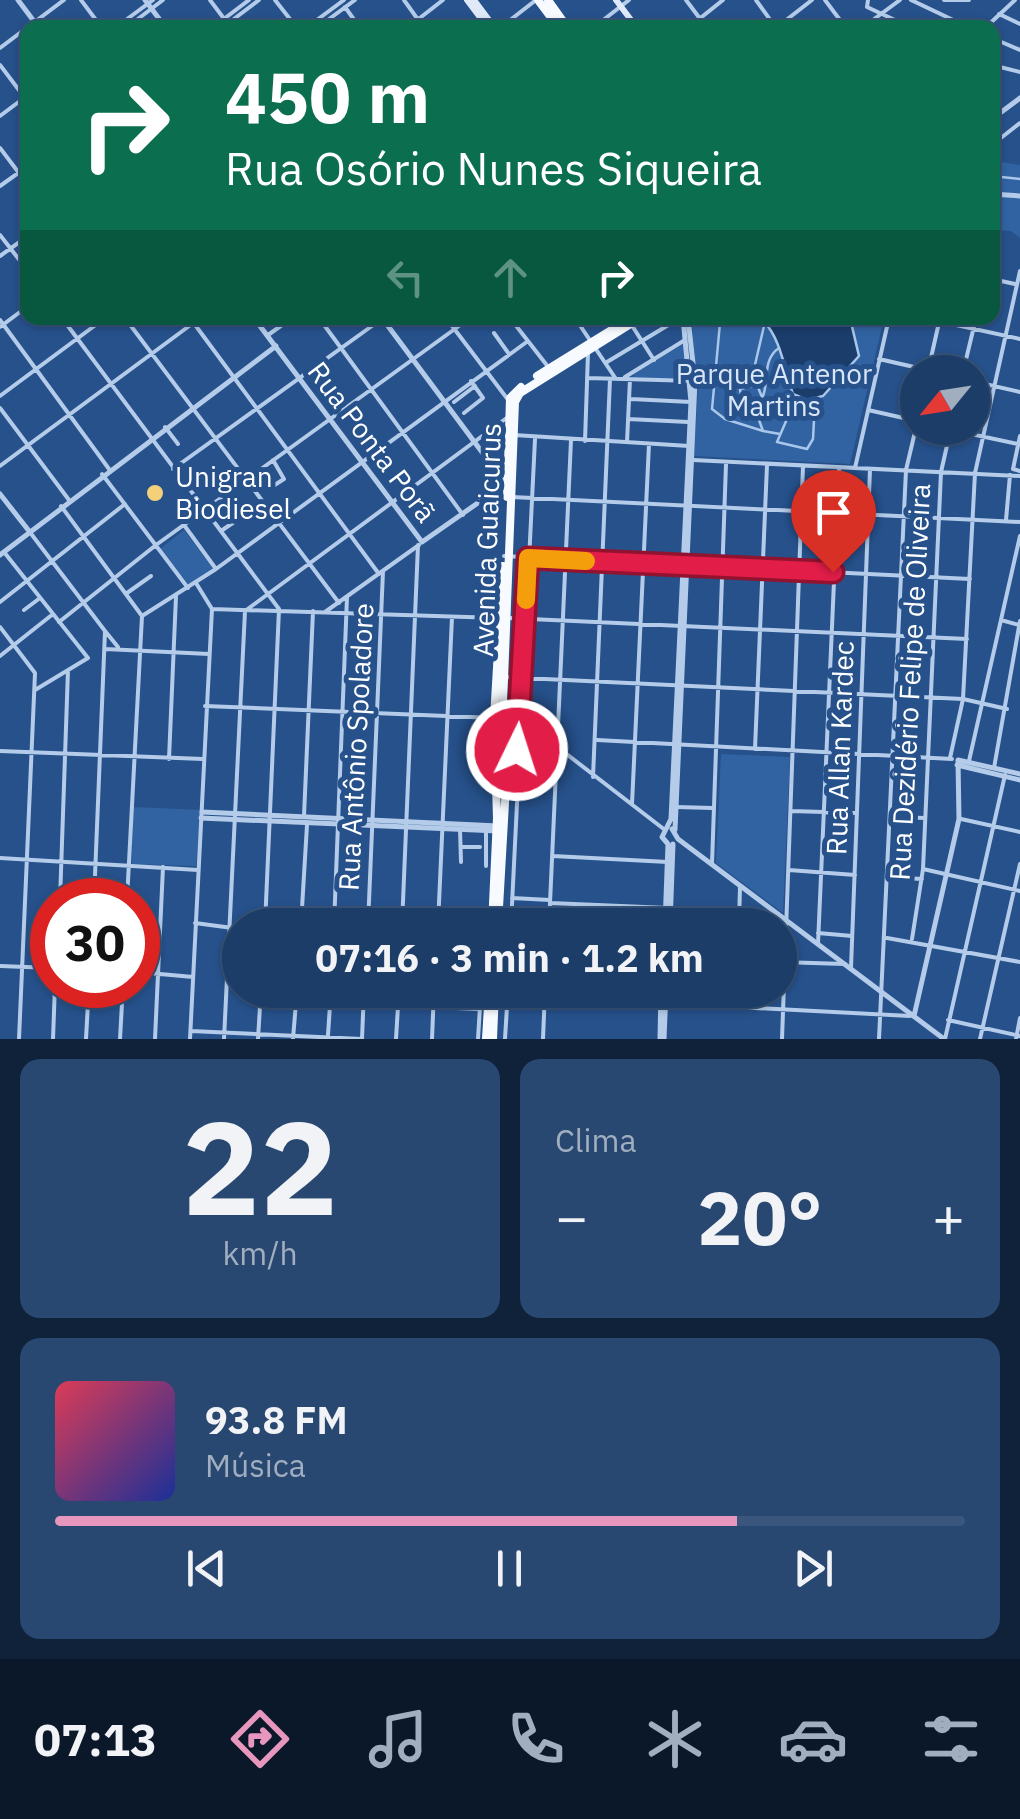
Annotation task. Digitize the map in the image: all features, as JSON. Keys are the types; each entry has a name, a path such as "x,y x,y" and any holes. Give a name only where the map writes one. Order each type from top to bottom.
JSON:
{"main road":[{"path":"471,0 487,20"},
{"path":"537,0 553,20"},
{"path":"512,399 550,370 625,325"},
{"name":"Avenida Guaicurus","path":"510,432 512,399"},
{"name":"Avenida Guaicurus","path":"496,908 499,828 507,768 501,677 512,399"},
{"name":"Avenida Guaicurus","path":"499,828 492,718 501,677"},
{"path":"492,718 505,720"},
{"path":"506,751 517,750"},
{"path":"494,769 500,777 507,768"},
{"path":"489,1008 490,1039"}],"street":[{"path":"18,0 34,20"},
{"path":"42,20 64,0"},
{"path":"149,3 163,0"},
{"path":"230,20 249,0"},
{"path":"232,20 259,0"},
{"path":"317,20 343,2 354,0"},
{"path":"404,0 418,20 444,0"},
{"path":"506,20 537,0"},
{"path":"601,20 619,3 630,0"},
{"path":"686,0 700,18"},
{"path":"698,20 723,0"},
{"path":"785,20 812,0"},
{"path":"872,20 900,0"},
{"path":"910,0 953,20"},
{"path":"944,0 969,0"},
{"path":"993,20 1015,0"},
{"path":"325,20 343,2"},
{"path":"867,3 896,20"},
{"path":"999,14 1020,24"},
{"path":"0,65 20,90"},
{"path":"1000,113 1020,98"},
{"path":"1013,104 1020,114"},
{"path":"1000,139 1020,123"},
{"path":"0,148 20,175"},
{"path":"0,186 18,173"},
{"path":"0,235 20,261"},
{"path":"0,256 20,241"},
{"path":"990,412 1020,271"},
{"path":"1,324 109,469"},
{"path":"68,325 279,609 266,908"},
{"path":"0,396 96,325"},
{"path":"130,325 339,603"},
{"path":"0,466 186,325"},
{"path":"196,325 381,572"},
{"name":"Rua Ponta Porã","path":"260,325 420,544"},
{"path":"268,335 282,325"},
{"path":"324,325 463,515"},
{"path":"173,469 372,325"},
{"path":"325,612 463,515 502,482 387,325"},
{"path":"451,325 485,371 512,399"},
{"path":"59,622 156,545 460,325"},
{"path":"515,325 550,370"},
{"path":"579,325 616,378 608,442 593,777"},
{"path":"638,325 654,360"},
{"path":"607,362 671,325"},
{"path":"668,908 693,381 685,325"},
{"path":"855,468 887,325"},
{"path":"932,355 938,325"},
{"path":"962,325 1020,339"},
{"path":"967,355 974,325"},
{"path":"494,333 509,354"},
{"path":"616,378 688,340"},
{"path":"454,402 485,371 528,341"},
{"path":"586,442 591,344"},
{"path":"35,690 88,658 2,553 276,346"},
{"path":"879,359 900,365"},
{"path":"587,378 693,381"},
{"path":"627,442 630,379"},
{"path":"691,446 693,381"},
{"path":"142,616 216,569 402,429 473,384"},
{"path":"464,413 483,398 473,384"},
{"path":"990,385 1020,392"},
{"path":"629,399 691,402"},
{"path":"0,408 69,500"},
{"path":"868,410 900,417"},
{"path":"231,908 245,611 508,416"},
{"path":"628,419 689,422"},
{"path":"498,424 510,432 535,438 691,446"},
{"path":"165,427 178,444"},
{"path":"1006,520 1020,436"},
{"path":"512,908 535,438"},
{"path":"990,438 1018,444"},
{"path":"550,908 571,440"},
{"path":"632,804 649,444"},
{"path":"880,1039 906,470 912,445"},
{"name":"Rua Dezidério Felipe de Oliveira","path":"912,938 923,869 941,472 947,445"},
{"path":"914,1016 959,819 955,761 968,639 975,473 982,445"},
{"path":"690,459 726,464 1020,474"},
{"path":"261,469 273,486 284,479 273,460"},
{"path":"712,864 726,464"},
{"path":"754,750 767,465"},
{"path":"788,908 803,466"},
{"path":"818,944 839,468"},
{"path":"495,469 510,469"},
{"name":"Rua Allan Kardec","path":"848,966 870,469"},
{"path":"102,474 188,588"},
{"path":"495,491 509,497 1020,522"},
{"path":"0,494 120,648"},
{"path":"0,602 126,504"},
{"path":"61,506 142,616 128,878"},
{"path":"221,532 240,518"},
{"path":"184,525 216,569"},
{"path":"969,762 1020,536"},
{"path":"403,908 420,544"},
{"path":"506,557 970,578"},
{"name":"Rua Antônio Spoladore","path":"369,908 381,572"},
{"path":"1012,572 1020,574"},
{"path":"127,594 150,576"},
{"path":"190,1039 212,609 196,583"},
{"path":"169,759 176,596"},
{"path":"335,908 347,597"},
{"path":"24,610 40,598"},
{"path":"212,609 525,616 968,639"},
{"path":"303,908 312,610"},
{"path":"0,656 53,614"},
{"path":"439,908 452,617"},
{"path":"994,768 1020,622 1001,620"},
{"path":"0,627 36,678 19,1039"},
{"path":"95,878 105,631"},
{"path":"104,649 209,654"},
{"path":"61,878 68,670"},
{"path":"501,677 962,700 1007,709"},
{"path":"503,704 593,777 670,830"},
{"path":"205,706 492,718"},
{"path":"505,720 520,719"},
{"path":"597,740 928,758 969,762 1005,774"},
{"path":"0,751 203,759"},
{"path":"955,761 1020,777"},
{"path":"797,929 937,1037 948,1020 1005,774"},
{"path":"674,807 714,808"},
{"path":"792,811 857,814"},
{"path":"202,815 304,816 499,828"},
{"path":"891,817 925,818"},
{"path":"270,818 307,825 338,820"},
{"path":"959,819 1020,832"},
{"path":"442,825 460,829 486,827"},
{"path":"486,827 486,866"},
{"path":"460,829 461,862"},
{"path":"670,830 663,839 712,864 769,908"},
{"path":"462,847 480,847"},
{"path":"552,856 670,862"},
{"path":"0,858 198,870"},
{"path":"980,1039 1020,864"},
{"path":"160,932 163,868"},
{"path":"923,869 1017,890"},
{"path":"790,870 854,875"},
{"path":"889,877 922,879"},
{"path":"739,908 740,886"},
{"path":"512,898 651,908"},
{"path":"196,924 222,927"},
{"path":"818,933 852,936"},
{"path":"886,938 912,938 1020,962"},
{"path":"797,964 848,966"},
{"path":"0,966 30,967"},
{"path":"160,974 194,976"},
{"path":"53,1039 54,1008"},
{"path":"86,1039 88,1008"},
{"path":"120,1039 122,1008"},
{"path":"155,1039 156,1008"},
{"path":"224,1036 226,1008"},
{"path":"258,1037 260,1008"},
{"path":"293,1038 296,1008"},
{"path":"328,1038 329,1008"},
{"path":"191,1031 224,1036 362,1039 363,1008"},
{"path":"396,1039 398,1008"},
{"path":"432,1039 433,1008"},
{"path":"449,1008 480,1010 478,1039"},
{"path":"505,1039 507,1008"},
{"path":"543,1039 544,1008"},
{"path":"662,1008 662,1039"},
{"path":"748,1008 914,1016"},
{"path":"782,1039 783,1010"},
{"path":"948,1020 1017,1037 1020,1018"}],"green space":[{"path":"1000,163 1020,165 1020,238 1011,231 1000,230"},
{"name":"Parque Antenor Martins","path":"692,325 882,325 850,464 694,456 698,387"},
{"path":"685,343 687,378 632,378 635,373"},
{"path":"184,530 214,570 191,587 160,549"},
{"path":"721,754 790,757 783,908 776,908 716,863"},
{"path":"133,807 202,810 196,866 132,864"}],"shaded area":[{"path":"767,325 852,325 859,356 823,396 815,398 820,404 814,420 809,411 812,402 793,394"}],"waterway":[{"path":"1000,177 1020,179"},
{"path":"720,325 712,409 725,419 763,431"},
{"path":"751,382 764,326"},
{"path":"755,407 764,393 769,361 779,348"},
{"path":"753,408 742,405 740,389 757,385 762,397"},
{"path":"797,396 777,442 807,449 813,439 814,420"},
{"path":"755,409 763,431 780,434"}],"slow traffic":[{"path":"526,600 528,558 586,561"}],"place":[{"name":"Unigran Biodiesel","path":"155,493"}],"route":[{"path":"517,750 528,558 833,572"}]}
